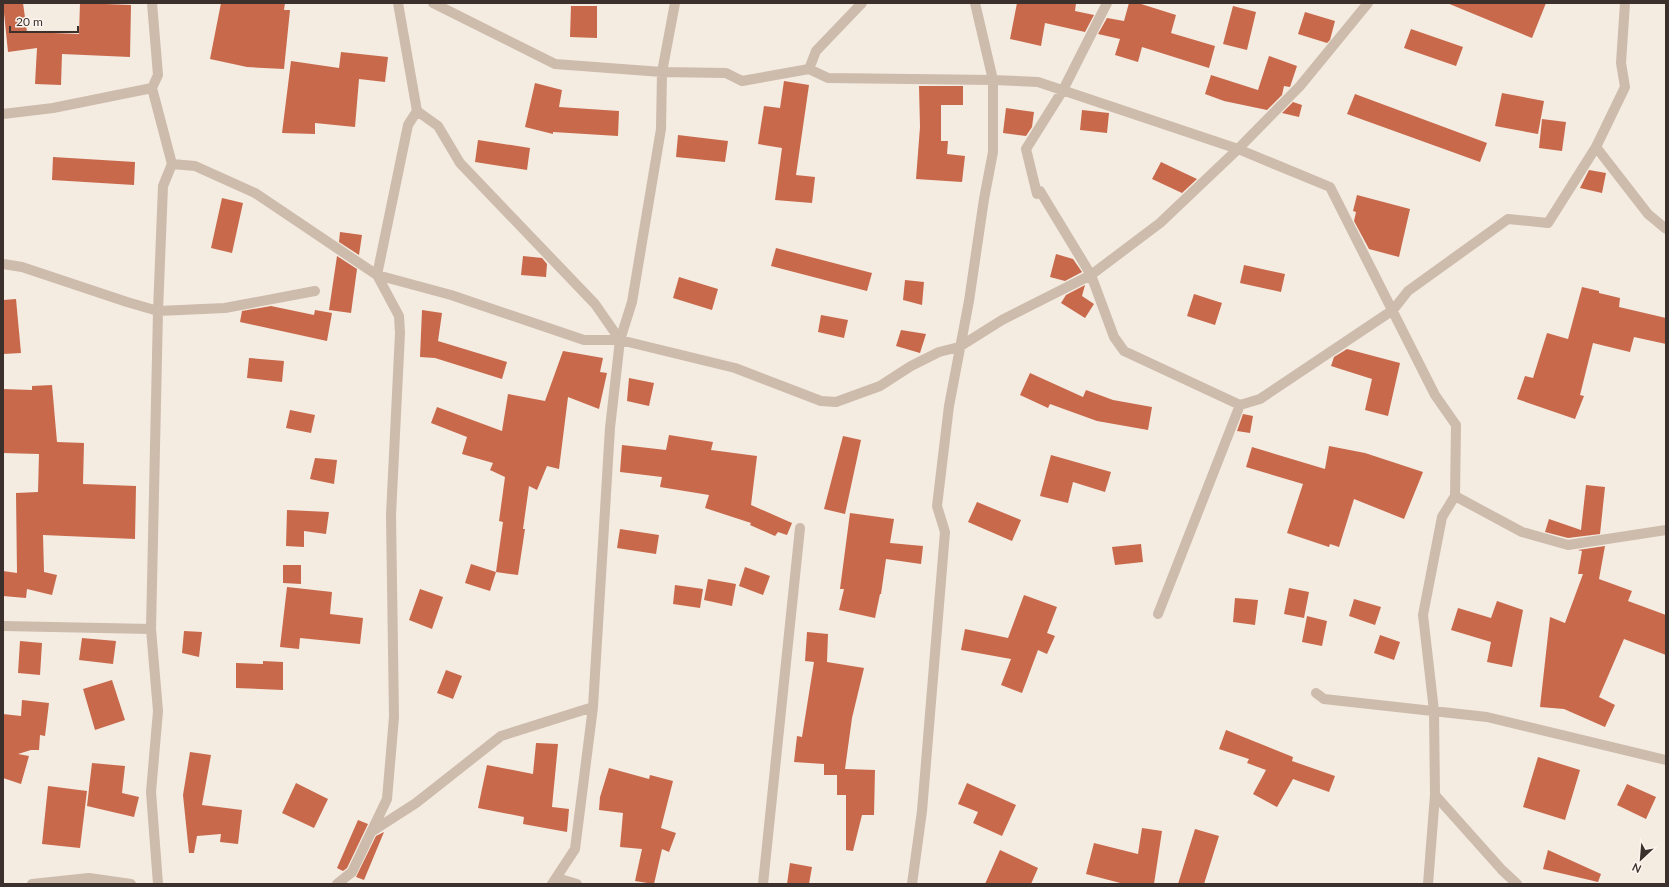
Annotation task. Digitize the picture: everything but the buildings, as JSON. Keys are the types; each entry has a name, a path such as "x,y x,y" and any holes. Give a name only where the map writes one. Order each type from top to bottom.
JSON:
{"street":[{"path":"152,3 158,75 152,88 172,164 163,186 158,311 151,629 158,711 151,792 158,884"},
{"path":"337,884 352,872 387,799 394,717 391,515 400,333 399,316 377,275 408,125 417,111 398,3"},
{"path":"433,3 555,64 662,72 726,73 742,81 810,69 828,78 1038,82 1238,149 1330,187 1435,395 1456,424 1455,496 1442,517 1423,615 1434,711 1435,795 1428,884"},
{"path":"577,884 555,881 575,849 593,707 610,428 620,340 632,302 661,129 662,72 675,3"},
{"path":"810,69 816,51 862,3"},
{"path":"912,884 922,811 945,532 938,506 949,406 969,301 984,199 993,152 993,80 975,3"},
{"path":"1107,3 1063,90 1026,149 1037,194 1040,191 1090,275 1114,337 1124,351 1240,405 1260,399 1392,310 1408,291 1508,219 1548,223 1596,147 1625,87 1622,63 1625,3"},
{"path":"172,164 195,166 255,193 377,275 451,295 584,340 620,340 735,368 821,401 836,402 880,386 911,366 939,352 960,347 1002,320 1090,275 1160,223 1238,149 1300,86 1368,3"},
{"path":"3,114 53,108 152,88"},
{"path":"417,111 438,126 460,163 595,304 620,340"},
{"path":"1596,147 1648,214 1666,229"},
{"path":"3,264 22,267 158,311 225,308 315,292"},
{"path":"1158,614 1240,405"},
{"path":"1455,496 1522,532 1568,545 1666,530"},
{"path":"763,884 800,528"},
{"path":"3,626 151,629"},
{"path":"1316,693 1324,699 1487,717 1666,760"},
{"path":"371,832 416,803 502,736 593,707"},
{"path":"1435,795 1502,870 1517,884"},
{"path":"32,884 90,878 131,884"}]}
